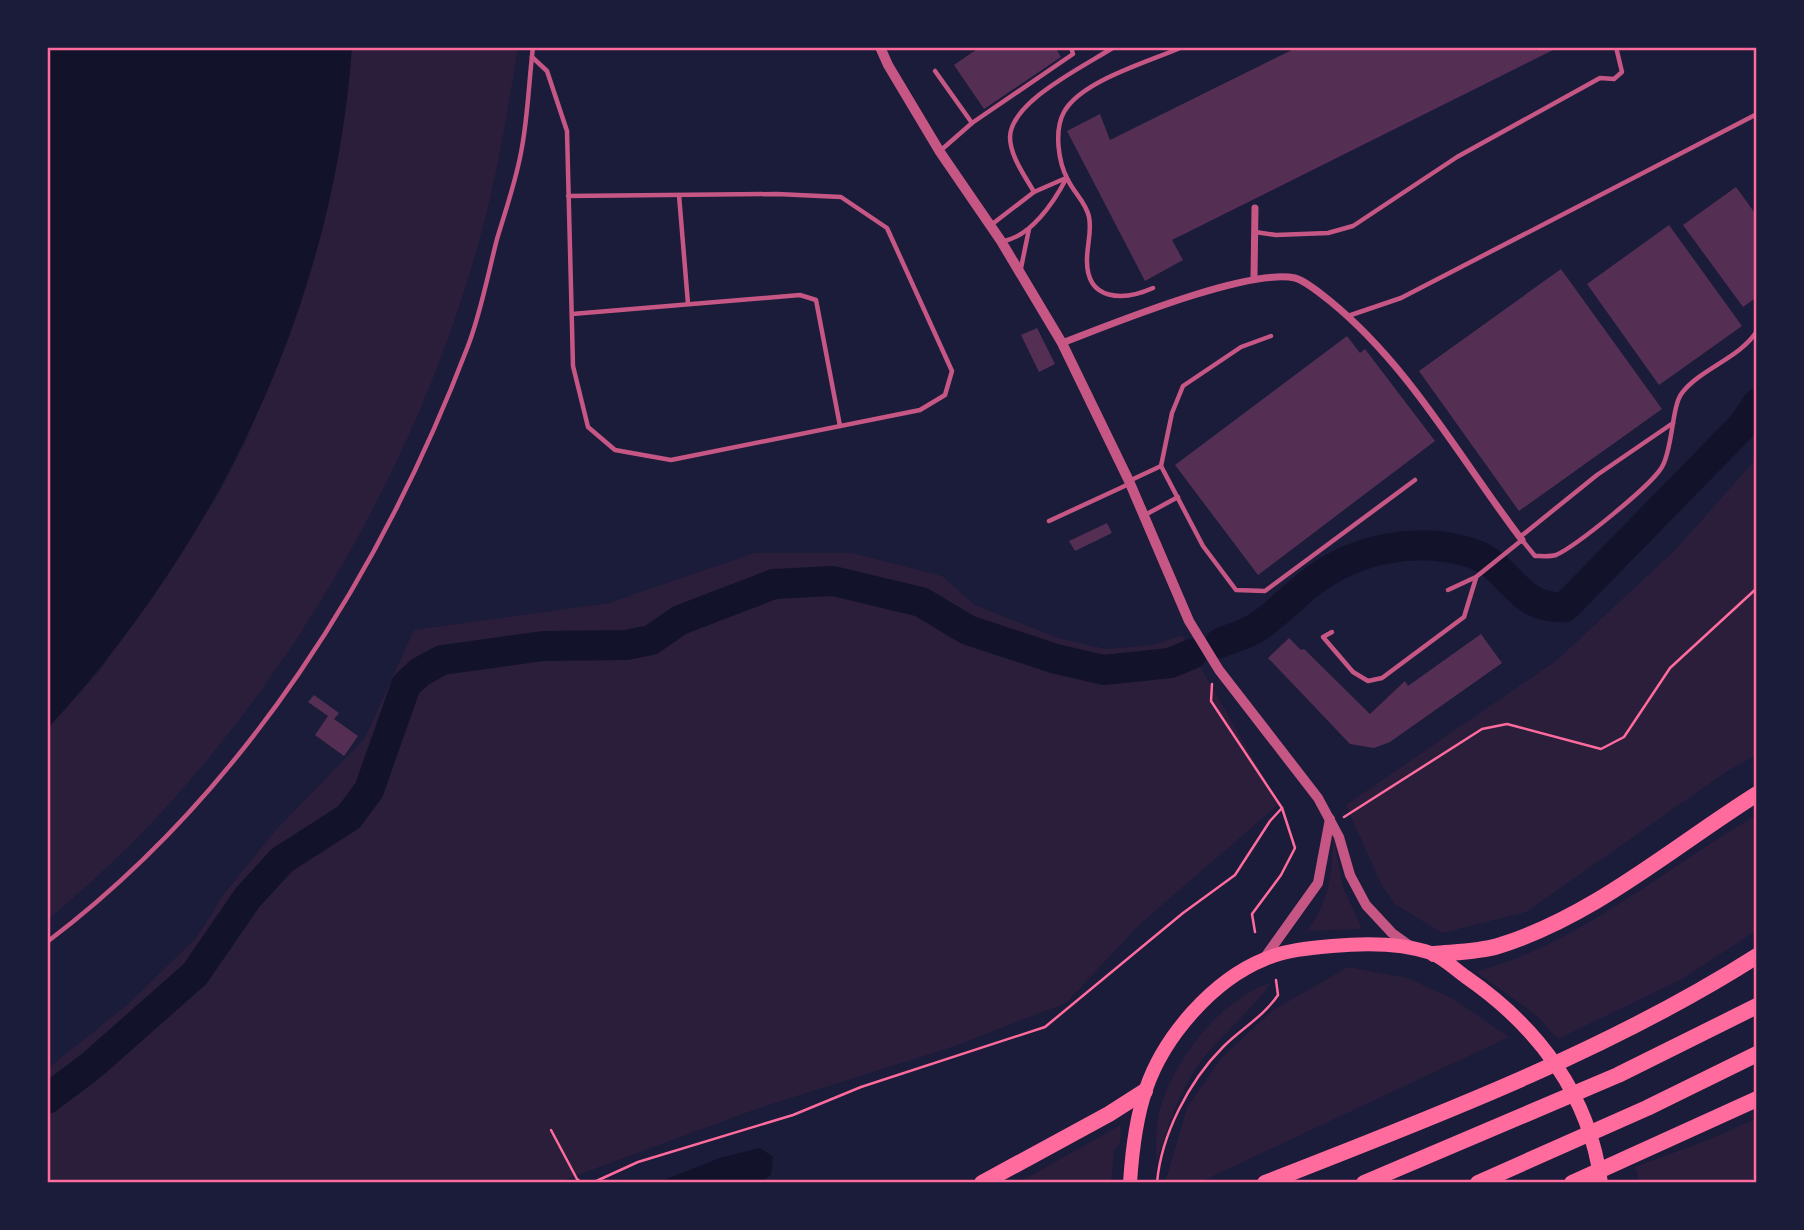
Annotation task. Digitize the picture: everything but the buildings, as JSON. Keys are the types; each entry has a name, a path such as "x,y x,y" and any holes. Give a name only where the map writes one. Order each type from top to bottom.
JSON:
{"highway":[{"path":"1434,954 1495,947 1544,928 1614,888 1757,794"},
{"path":"1130,1183 1145,1091 1170,1044 1191,1015 1220,987 1263,960 1308,948 1358,943 1413,948 1434,954 1518,1017 1543,1044 1576,1100 1593,1144 1601,1183"},
{"path":"1265,1183 1529,1074 1667,1009 1757,956"},
{"path":"1364,1183 1618,1075 1757,1006"},
{"path":"1478,1183 1647,1108 1757,1054"},
{"path":"982,1183 1109,1114 1145,1091"},
{"path":"1572,1183 1757,1099"}],"street":[{"path":"880,47 940,152 1001,241 1062,342 1129,483 1189,621 1219,670 1318,798 1331,821 1350,875 1366,905 1392,933 1413,948"},
{"path":"1254,278 1255,208"},
{"path":"1062,342 1254,278 1296,278 1366,330 1411,385 1521,539"},
{"path":"1263,960 1318,883 1331,821"}],"lane":[{"path":"47,942 80,917 191,808 262,726 349,597 412,478 469,344 522,148 533,47"},
{"path":"940,152 972,123 1073,54 1071,47"},
{"path":"1034,192 1014,155 1010,138 1013,124 1020,112 1038,97 1114,47"},
{"path":"1255,232 1276,235 1328,233 1353,226 1457,157 1600,78 1614,79 1622,72 1616,47"},
{"path":"1153,288 1121,298 1105,293 1093,282 1087,268 1089,215 1066,178 1059,137 1063,114 1070,104 1096,84 1180,48"},
{"path":"532,57 547,71 567,131 573,366 588,427 615,450 671,460 920,410 945,395 952,371 887,228 841,197 569,196"},
{"path":"934,71 972,123"},
{"path":"1349,316 1401,298 1757,114"},
{"path":"990,226 1034,192 1066,178"},
{"path":"1001,241 1016,238 1031,225 1056,199 1066,178"},
{"path":"679,195 688,304"},
{"path":"1020,272 1023,246 1031,225"},
{"path":"572,314 800,295 817,300 839,426"},
{"path":"1521,539 1535,556 1554,556 1595,528 1662,469 1672,443 1674,422 1682,393 1738,350 1757,331"},
{"path":"1271,336 1241,347 1183,386 1172,413 1161,466 1203,546 1236,590 1265,591 1415,480"},
{"path":"1448,590 1476,577 1597,475 1674,422"},
{"path":"1049,521 1161,466"},
{"path":"1144,516 1178,497"},
{"path":"1332,632 1323,637 1353,672 1368,681 1382,678 1464,617 1476,577"}],"path":[{"path":"1331,821 1408,779 1482,729 1507,724 1601,748 1624,737 1670,668 1757,588"},
{"path":"1219,670 1212,683 1211,701 1282,808 1295,848 1281,875 1252,914 1255,932"},
{"path":"592,1183 638,1162 793,1115 914,1068 1045,1027 1183,913 1235,875 1270,821 1282,808"},
{"path":"1157,1183 1159,1160 1190,1091 1223,1047 1271,1006 1278,995 1276,980"},
{"path":"551,1130 582,1183"}],"shaded area":[{"path":"47,47 352,47 341,142 321,235 293,326 257,414 214,498 165,579 109,656 47,729"},
{"path":"352,47 518,47 490,199 447,342 409,436 363,527 311,616 253,701 189,781 120,855 47,920 47,729 101,669 218,495 245,442 290,334 322,231"},
{"path":"1757,458 1757,755 1729,770 1526,912 1442,933 1395,904 1381,884 1346,805 1557,660 1675,550"},
{"path":"754,553 852,553 942,576 975,605 1061,639 1106,649 1154,645 1182,635 1279,804 1140,924 1066,1003 952,1047 759,1108 556,1183 47,1183 47,1069 127,1005 197,937 224,894 276,830 365,738 414,630 609,603"},
{"path":"1757,815 1757,930 1682,979 1558,1039 1535,1014 1476,972 1515,959 1587,923"},
{"path":"1333,836 1343,888 1361,926 1359,929 1307,931 1325,898 1332,862"},
{"path":"1348,967 1408,978 1455,1000 1509,1037 1198,1183 1165,1183 1187,1108 1221,1058 1273,1010"},
{"path":"1271,983 1199,1063 1177,1104 1156,1163 1158,1115 1176,1071 1188,1052 1202,1033 1235,1002"},
{"path":"1757,1118 1757,1177 1742,1183 1640,1183 1635,1167 1713,1138"},
{"path":"1121,1125 1120,1143 1114,1150 1111,1183 1018,1183"},
{"path":"760,1148 773,1157 771,1175 759,1183 656,1183 720,1158"}],"waterway":[{"path":"1220,643 1259,626 1306,586 1330,570 1349,560 1389,548 1430,546 1471,553 1496,567 1535,602 1565,607 1743,425 1757,404"},
{"path":"47,1099 92,1065 195,974 248,897 282,860 349,817 369,790 406,685 420,672 442,660 543,646 626,645 651,640 680,620 774,584 833,581 921,602 968,630 1056,659 1104,670 1170,663 1192,654"}]}
